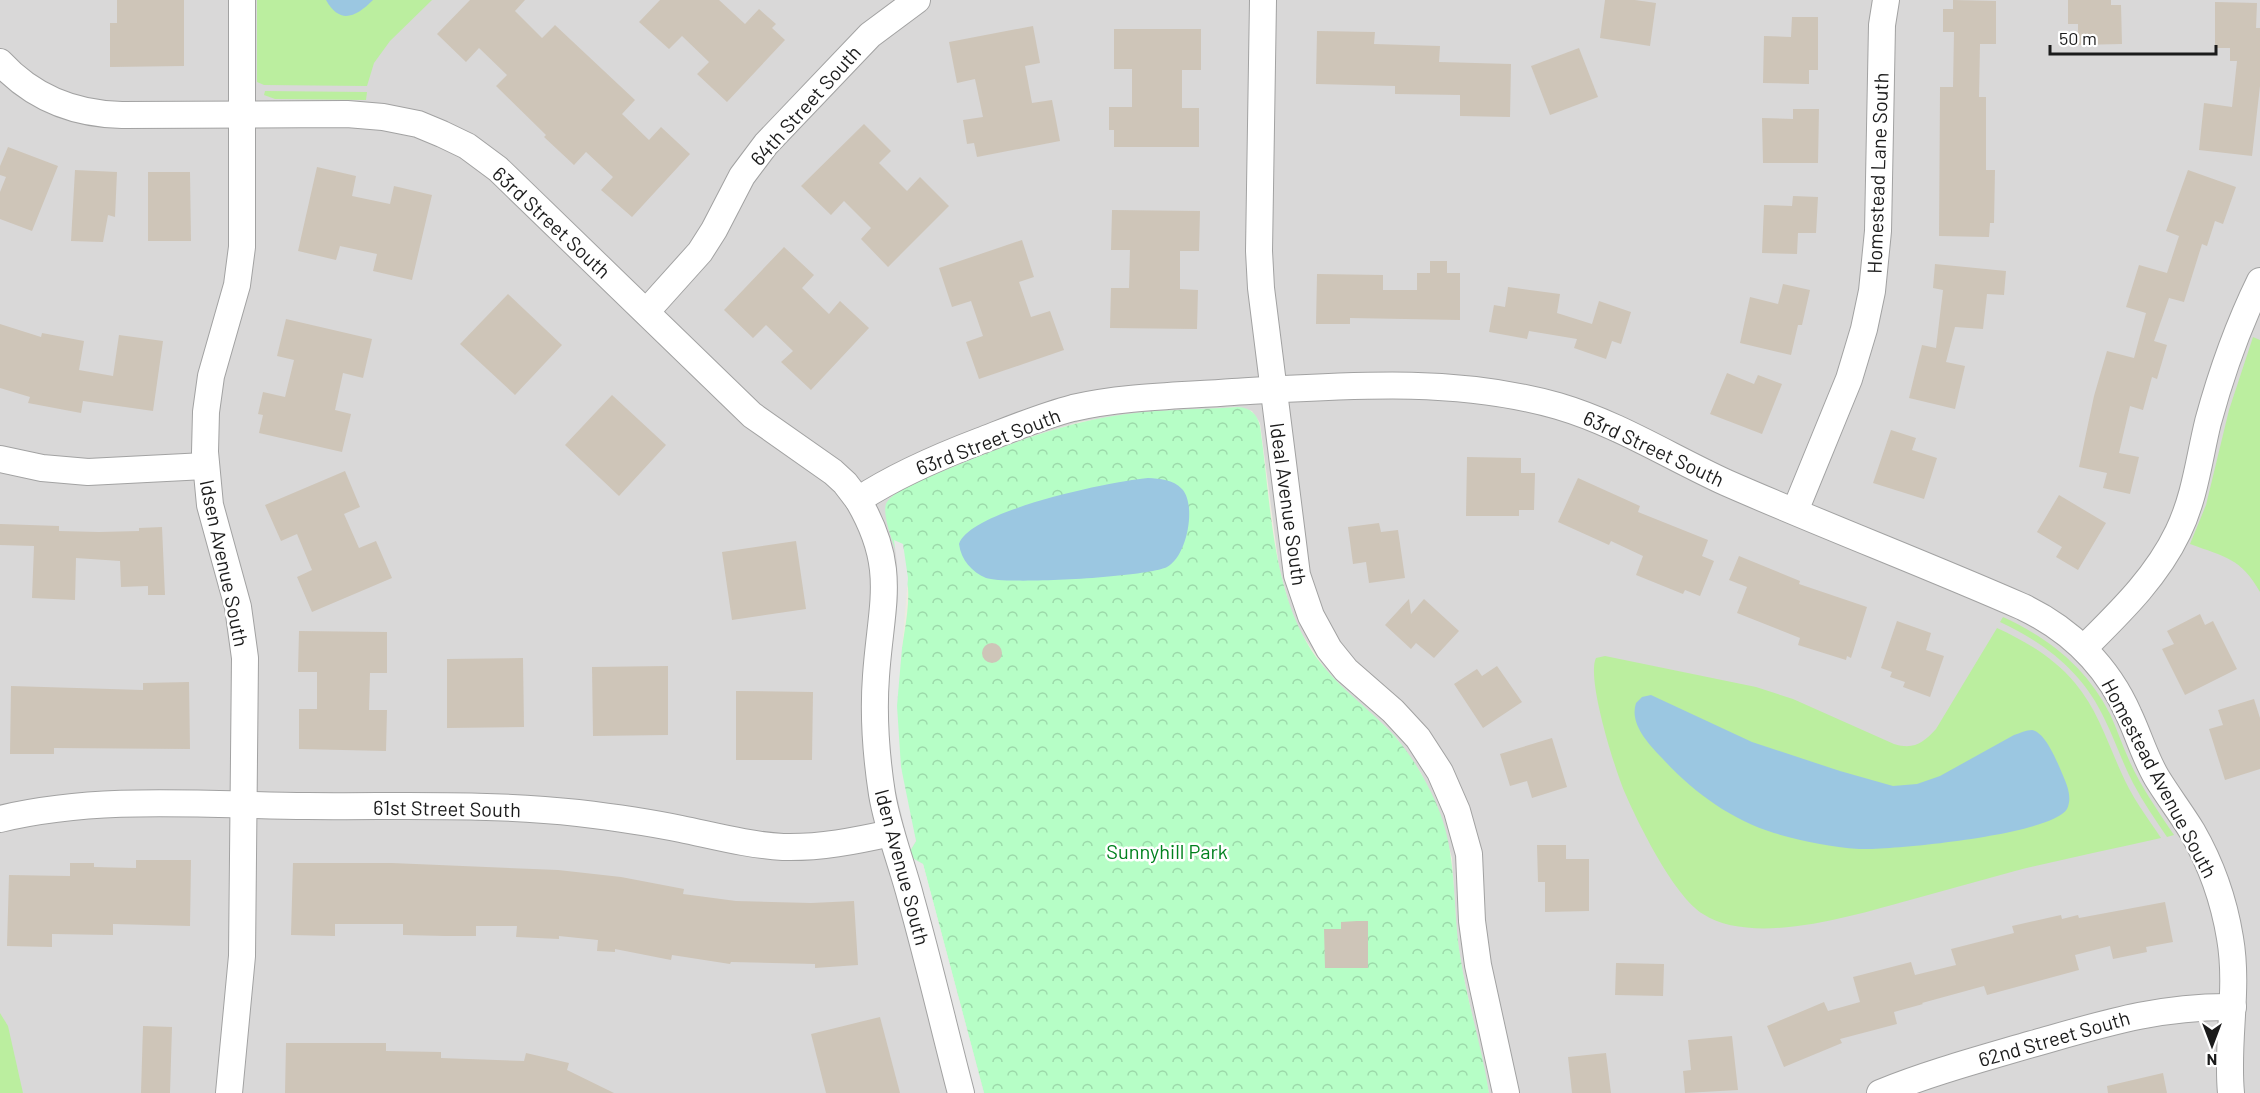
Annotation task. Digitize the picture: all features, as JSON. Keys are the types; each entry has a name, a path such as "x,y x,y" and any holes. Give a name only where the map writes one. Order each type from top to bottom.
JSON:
{"street":[{"name":"Idsen Avenue South","path":"229,1093 242,956 245,658 235,595 212,516 205,466 209,388 217,351 237,285 242,256 242,0"},
{"name":"64th Street South","path":"647,311 700,252 742,176 766,144 870,35 917,0"},
{"name":"Ideal Avenue South","path":"1263,0 1260,266 1262,306 1295,567 1301,592 1324,642 1340,663 1393,711 1425,748 1448,787 1460,818 1468,854 1478,965 1506,1093"},
{"name":"Homestead Lane South","path":"1795,512 1853,369 1872,291 1878,231 1882,25 1886,0"},
{"name":"63rd Street South","path":"0,62 15,78 36,92 58,104 88,113 374,116 418,124 467,146 498,169 752,415 833,472 858,500 889,481 941,456 1017,426 1068,410 1128,400 1338,385 1470,389 1525,398 1575,411 1606,423 1714,477 2023,607 2055,624 2084,648"},
{"path":"2084,648 2148,581 2178,533 2190,500 2222,374 2242,319 2260,281"},
{"path":"0,459 42,468 80,472 205,466"},
{"name":"Iden Avenue South","path":"858,500 879,544 884,570 884,597 874,714 877,762 891,833 900,857 961,1093"},
{"name":"Homestead Avenue South","path":"2084,648 2121,698 2152,769 2193,834 2210,869 2223,904 2231,939 2234,975 2231,1093"},
{"name":"61st Street South","path":"0,819 48,810 100,805 484,808 559,812 646,823 738,842 784,847 837,844 891,833"},
{"name":"62nd Street South","path":"1880,1093 1945,1069 2125,1018 2176,1008 2233,1007"}],"shaded area":[{"path":"0,0 2260,0 2260,1093 1489,1093 1457,938 1452,858 1437,806 1421,773 1398,740 1351,697 1326,670 1299,630 1279,567 1260,423 1252,411 1238,407 1122,415 1079,422 1033,436 951,468 895,495 903,544 901,767 909,814 984,1093 0,1093"},
{"path":"894,540 903,544 908,578 897,706 901,767 916,841 910,851 894,783 888,725 889,679 898,599"},
{"path":"912,858 923,864 984,1093 975,1093"}],"green space":[{"path":"257,0 432,0 390,41 374,63 367,86 264,85 257,82"},
{"path":"265,91 367,92 366,100 275,99 264,95"},
{"path":"2253,337 2260,340 2260,592 2239,565 2223,556 2190,544 2206,505 2229,410"},
{"name":"Sunnyhill Park","path":"1238,407 1253,412 1260,426 1275,546 1281,576 1301,632 1316,657 1332,677 1402,745 1426,783 1443,822 1451,859 1463,973 1489,1093 984,1093 923,864 912,858 910,851 916,841 902,778 897,713 897,692 907,618 908,588 886,519 887,502 905,488 929,477 1003,447 1086,421 1139,412"},
{"path":"2003,617 2051,645 2090,682 2110,714 2139,780 2174,835 2167,837 2141,797 2105,720 2086,688 2062,661 2017,630 2000,622"},
{"path":"1997,628 2039,651 2067,674 2083,693 2096,714 2130,789 2161,838 2015,871 1862,913 1805,925 1749,928 1724,923 1703,914 1692,905 1658,859 1620,781 1598,703 1594,669 1596,658 1605,656 1756,687 1793,699 1894,744 1913,746 1927,738 1936,729"},
{"path":"0,1013 8,1026 23,1093 0,1093"}],"water":[{"path":"326,0 373,0 360,11 348,16 337,13"},
{"path":"1148,478 1175,483 1182,489 1189,507 1188,530 1180,553 1167,567 1155,571 1107,577 999,580 986,578 976,572 962,555 959,544 969,532 988,520 1014,509 1076,491"},
{"path":"1651,695 1752,742 1893,786 1917,784 1940,776 2014,735 2032,730 2047,743 2055,758 2068,789 2067,809 2055,818 2003,833 1903,847 1859,849 1827,845 1774,833 1742,820 1713,803 1686,782 1651,746 1638,726 1635,711 1636,703 1642,697"}],"building":[{"path":"117,0 184,0 184,66 110,67 110,23 117,23"},
{"path":"470,0 525,0 515,11 542,38 555,25 635,100 622,114 649,140 661,127 690,154 632,217 601,190 613,177 586,152 574,165 496,86 507,75 479,48 466,62 437,34"},
{"path":"660,0 719,0 745,24 759,9 776,24 772,28 785,40 727,102 697,74 709,62 682,36 669,49 639,22"},
{"path":"1605,0 1656,3 1650,46 1600,38"},
{"path":"1953,0 1996,1 1996,44 1980,44 1979,97 1986,97 1986,170 1995,170 1994,223 1990,223 1989,237 1939,236 1940,87 1953,87 1954,32 1943,32 1943,9 1953,9"},
{"path":"2068,0 2111,0 2111,5 2121,5 2122,44 2078,45 2078,24 2068,24"},
{"path":"2215,2 2257,3 2256,28 2260,28 2260,86 2252,156 2199,150 2204,103 2232,107 2237,61 2230,61 2230,48 2215,48"},
{"path":"1792,17 1818,17 1818,70 1809,70 1809,84 1763,83 1764,36 1791,37"},
{"path":"1033,26 1040,63 1025,66 1032,103 1052,100 1060,141 977,157 974,143 967,144 963,120 983,117 975,79 957,83 949,42"},
{"path":"1114,29 1201,29 1201,70 1182,70 1182,108 1199,108 1199,147 1114,147 1114,130 1109,130 1109,107 1132,107 1132,69 1114,69"},
{"path":"1317,31 1375,32 1374,44 1440,46 1439,62 1511,64 1510,117 1460,116 1460,95 1395,94 1395,86 1316,84"},
{"path":"1579,48 1598,97 1550,115 1531,66"},
{"path":"1793,109 1819,109 1818,163 1763,163 1762,118 1793,119"},
{"path":"864,124 891,151 879,163 907,191 920,177 949,206 888,267 861,239 871,228 844,201 831,215 801,186"},
{"path":"8,147 58,166 32,231 0,219 0,192 6,177 0,175 0,166"},
{"path":"317,167 356,176 352,196 390,204 394,186 432,195 412,280 373,271 377,254 340,246 336,260 298,251"},
{"path":"75,170 117,172 115,217 108,215 103,242 71,241"},
{"path":"2188,170 2236,187 2223,224 2215,221 2207,246 2202,244 2184,302 2169,298 2154,341 2167,345 2157,379 2152,377 2143,410 2130,406 2119,453 2139,457 2130,494 2103,488 2107,473 2079,467 2094,396 2107,351 2134,358 2146,313 2126,307 2139,265 2167,273 2179,236 2166,231"},
{"path":"148,172 190,172 191,241 148,241"},
{"path":"1793,196 1818,197 1816,233 1798,233 1797,254 1762,253 1764,205 1792,206"},
{"path":"1112,210 1200,211 1199,251 1180,251 1180,289 1198,290 1197,329 1110,328 1111,288 1129,288 1130,250 1111,250"},
{"path":"1022,240 1034,277 1019,282 1031,317 1050,311 1064,350 979,379 966,342 983,336 971,301 952,307 939,268"},
{"path":"784,247 814,275 802,288 829,314 840,301 869,328 811,390 781,362 793,351 766,325 753,338 724,310"},
{"path":"1430,261 1447,261 1447,273 1460,273 1460,320 1350,318 1350,324 1316,324 1317,274 1383,275 1383,290 1417,290 1417,273 1430,273"},
{"path":"1935,264 2006,271 2004,295 1987,294 1983,329 1955,327 1946,362 1965,366 1955,409 1909,398 1922,345 1936,348 1943,290 1933,288"},
{"path":"1783,284 1810,290 1802,325 1798,325 1791,355 1740,343 1750,297 1778,304"},
{"path":"1508,287 1560,294 1557,313 1592,324 1599,301 1631,312 1621,344 1612,341 1606,359 1574,348 1577,339 1529,331 1527,339 1489,332 1494,305 1505,307"},
{"path":"508,294 562,345 515,395 460,344"},
{"path":"286,319 372,339 363,378 343,373 335,410 351,414 342,452 259,433 263,415 258,414 263,392 285,397 294,360 277,356"},
{"path":"0,324 41,337 42,333 84,341 79,370 113,376 119,335 163,341 153,411 83,401 81,413 28,403 30,397 0,388"},
{"path":"1727,373 1754,384 1758,375 1782,384 1762,434 1710,414"},
{"path":"612,395 666,445 619,496 565,445"},
{"path":"1891,430 1916,438 1912,450 1937,458 1924,499 1873,483"},
{"path":"1467,457 1521,458 1521,473 1535,473 1534,510 1519,510 1519,516 1466,516"},
{"path":"345,471 360,507 344,514 359,548 376,541 392,578 312,612 297,577 312,570 297,534 281,541 265,505"},
{"path":"1578,478 1640,506 1638,512 1708,540 1702,556 1714,561 1700,596 1685,590 1683,594 1636,575 1643,556 1611,541 1609,545 1558,522"},
{"path":"2059,495 2106,523 2078,570 2056,557 2062,547 2037,532"},
{"path":"1379,523 1381,532 1398,530 1405,578 1369,583 1366,562 1353,564 1348,527"},
{"path":"0,524 59,526 59,531 99,532 139,531 139,528 162,527 165,595 148,595 148,586 121,587 120,561 76,558 75,600 32,598 34,546 0,545"},
{"path":"796,541 806,609 732,620 722,552"},
{"path":"1739,556 1800,581 1799,584 1867,607 1851,658 1847,656 1846,660 1798,645 1800,638 1737,613 1747,587 1729,580"},
{"path":"1409,599 1411,614 1424,599 1459,631 1434,658 1416,643 1411,649 1385,625"},
{"path":"2200,614 2205,625 2213,621 2237,669 2185,695 2162,649 2174,644 2167,631"},
{"path":"1897,621 1931,633 1926,650 1944,656 1930,697 1903,687 1905,682 1890,677 1892,672 1881,668"},
{"path":"299,631 387,632 387,673 370,673 369,710 387,710 386,751 299,749 299,709 317,709 317,672 298,672"},
{"path":"992,643 999,646 1002,653 999,660 992,663 985,660 982,653 985,646"},
{"path":"523,658 524,727 447,728 447,659"},
{"path":"668,666 668,735 593,736 592,667"},
{"path":"1497,666 1522,702 1483,728 1454,684 1477,669 1482,676"},
{"path":"189,682 190,749 54,748 54,754 10,754 11,686 143,690 143,683"},
{"path":"736,691 813,692 812,760 736,760"},
{"path":"2254,699 2260,718 2260,769 2225,780 2209,729 2223,725 2218,710"},
{"path":"1552,738 1567,787 1532,798 1527,781 1510,786 1500,754"},
{"path":"1537,845 1566,845 1566,859 1589,859 1589,911 1545,912 1545,882 1538,882"},
{"path":"136,860 191,860 190,926 113,924 113,935 52,934 52,947 7,946 9,875 70,876 70,863 94,863 94,867 136,868"},
{"path":"293,863 392,863 558,870 621,877 684,889 683,894 736,901 811,903 854,901 858,965 815,968 815,964 731,962 730,964 672,955 671,960 615,949 615,952 597,951 598,940 559,936 559,939 516,937 517,926 476,926 476,936 446,936 403,935 403,924 335,924 335,936 291,935"},
{"path":"2165,902 2173,942 2146,947 2147,952 2113,959 2110,946 2075,955 2079,970 1987,995 1984,986 1922,1003 1894,1012 1897,1024 1840,1039 1842,1043 1784,1067 1767,1026 1824,1002 1828,1011 1860,1002 1853,977 1911,962 1915,975 1956,965 1951,949 2014,933 2012,926 2061,915 2062,919 2078,915 2079,918"},
{"path":"1368,921 1368,968 1325,968 1324,929 1341,929 1341,922"},
{"path":"1616,963 1664,964 1663,996 1615,995"},
{"path":"880,1017 900,1093 826,1093 811,1034"},
{"path":"143,1026 172,1027 170,1093 141,1093"},
{"path":"1732,1036 1738,1090 1685,1093 1683,1071 1691,1070 1688,1040"},
{"path":"286,1043 386,1043 386,1051 441,1052 441,1058 524,1061 526,1053 569,1063 567,1070 614,1093 285,1093"},
{"path":"1606,1053 1611,1093 1572,1093 1568,1057"},
{"path":"2163,1073 2167,1093 2108,1093 2107,1086"}]}
